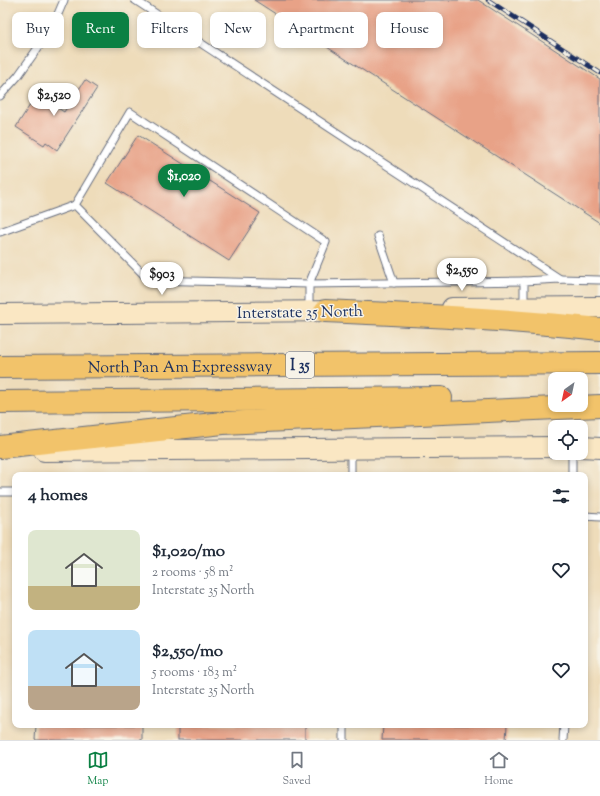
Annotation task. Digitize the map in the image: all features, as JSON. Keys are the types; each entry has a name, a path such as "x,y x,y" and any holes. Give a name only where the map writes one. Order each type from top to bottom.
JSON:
{"highway":[{"path":"317,311 443,316 555,324 600,329"},
{"name":"North Pan Am Expressway","path":"0,367 600,363"},
{"name":"North Pan Am Expressway","path":"0,402 548,397"},
{"path":"588,397 600,397"},
{"path":"0,447 223,423 600,406"}],"main road":[{"name":"Interstate 35 North","path":"0,314 600,307"},
{"path":"0,451 548,447"},
{"path":"588,448 600,448"}],"lane":[{"path":"0,96 18,76 52,28 64,0"},
{"path":"135,0 560,280"},
{"path":"0,232 75,204 130,112 326,242 309,284 317,311"},
{"path":"75,204 149,280 309,284 600,280"},
{"path":"378,236 394,283"},
{"path":"524,281 524,307"},
{"path":"351,448 351,472"},
{"path":"572,460 572,472"},
{"path":"0,492 12,492"},
{"path":"588,516 600,517"},
{"path":"344,728 344,740"},
{"path":"563,740 564,728"}],"building":[{"path":"254,0 478,0 600,79 600,223 328,48 368,48 368,12 274,13"},
{"path":"85,80 97,88 57,150 46,142 44,145 16,127 37,94 64,112"},
{"path":"138,135 260,213 229,261 107,183"},
{"path":"36,728 142,728 142,740 35,740"},
{"path":"178,728 305,728 305,740 178,740"},
{"path":"383,728 507,728 506,740 382,740"}],"railway":[{"path":"488,0 600,73"}]}
